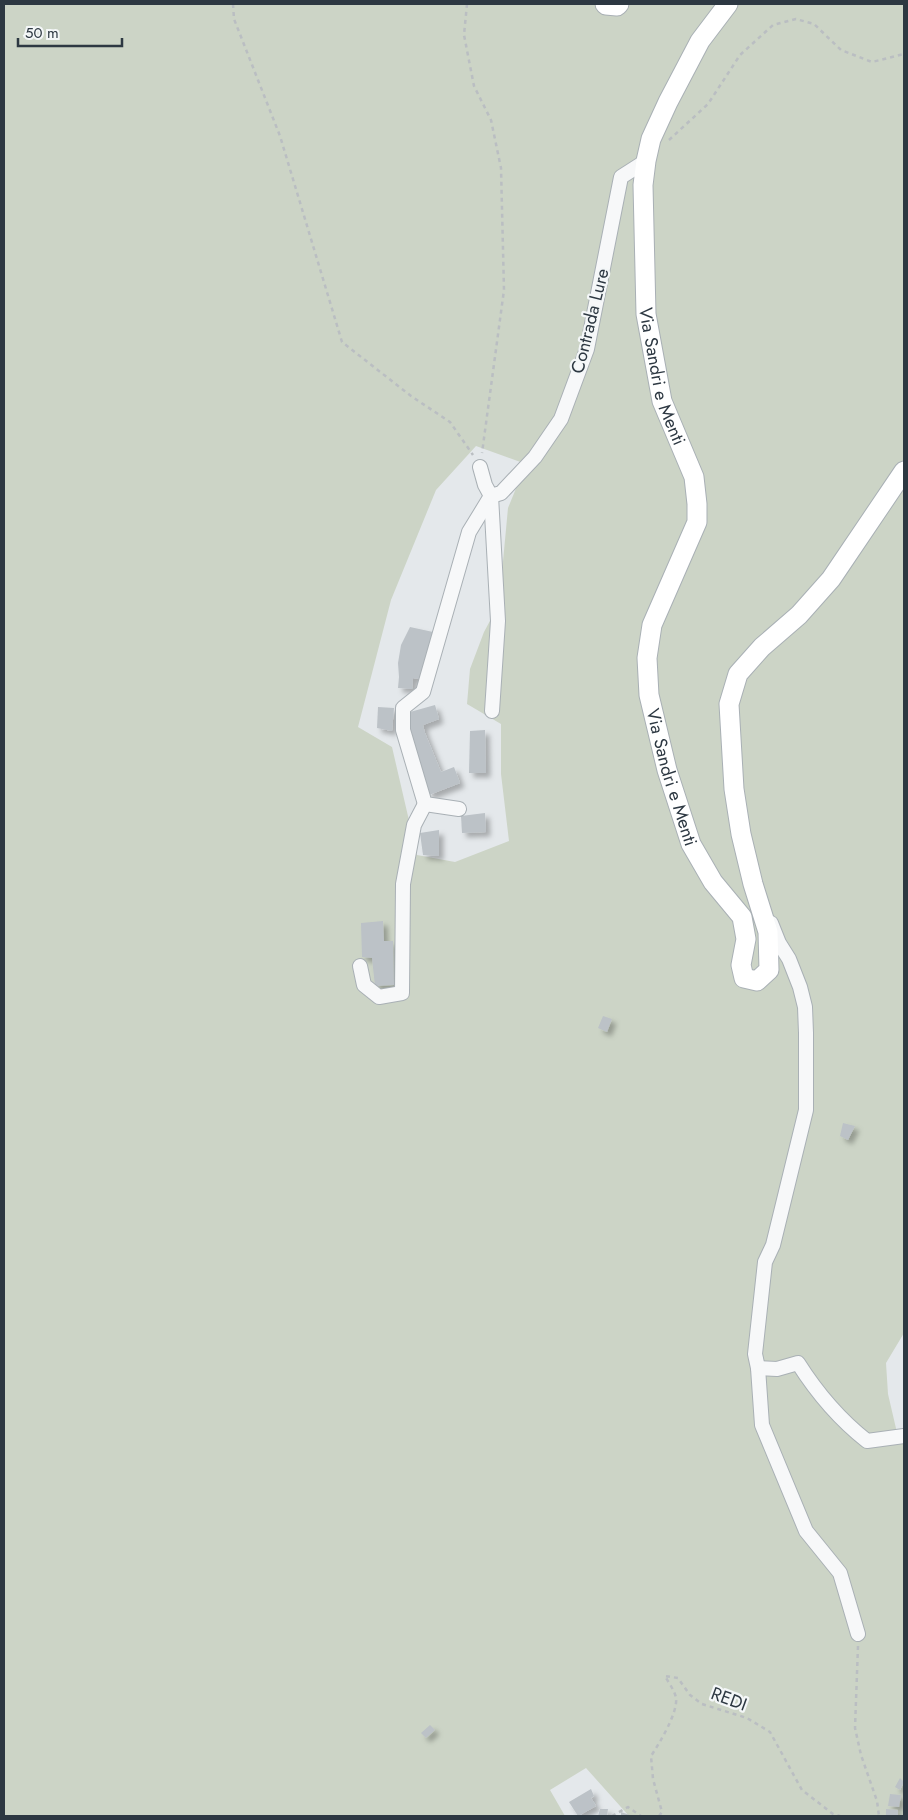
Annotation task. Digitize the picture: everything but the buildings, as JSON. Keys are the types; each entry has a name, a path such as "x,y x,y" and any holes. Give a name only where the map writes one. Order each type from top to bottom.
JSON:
{"main road":[{"path":"605,4 606,6 617,6 619,4"},
{"name":"Via Sandri e Menti","path":"728,4 700,41 651,139 643,185 646,314 662,401 694,478 697,504 697,522 652,625 647,658 649,695 667,770 691,844 713,882 742,917 746,939 742,965 744,978 757,981 770,970 768,932 745,851 734,789 729,704 738,674 762,647 799,615 831,579 904,471"}],"street":[{"name":"Contrada Lure","path":"491,496 501,493 535,457 561,419 587,349 621,177 646,161"},
{"path":"480,467 485,485 491,496 498,620 492,711"},
{"path":"360,966 364,985 379,997 402,993 403,884 414,825 425,804 403,730 403,708 423,692 469,532 491,496"},
{"path":"425,804 459,809"},
{"path":"762,914 770,920 779,943 790,958 805,1007 806,1110 773,1245 765,1262 755,1354 758,1368 762,1425 806,1531 840,1573 858,1634"},
{"path":"758,1368 776,1368 798,1363 811,1384 847,1425 867,1441 904,1436"}],"path":[{"path":"233,4 234,18 280,136 342,342 411,396 450,422 480,467"},
{"path":"467,4 464,35 474,86 491,120 501,168 504,290 480,467"},
{"path":"667,142 708,104 740,55 773,25 796,18 814,24 841,50 872,62 904,54"},
{"path":"858,1634 855,1728 877,1800 879,1816"},
{"name":"REDI","path":"658,1816 662,1812 653,1779 651,1756 663,1739 672,1717 676,1698 665,1676 678,1678 690,1695 702,1704 747,1718 770,1732 802,1790 833,1814 840,1816"},
{"path":"612,1816 628,1807 641,1816"}],"shaded area":[{"path":"4,4 904,4 904,1333 886,1363 888,1394 898,1437 904,1438 904,1816 629,1816 586,1768 550,1790 565,1816 4,1816","holes":["476,446 526,464 508,508 499,604 484,632 470,669 467,704 501,724 501,774 509,841 455,862 417,855 392,747 358,727 391,600 436,490"]}]}
